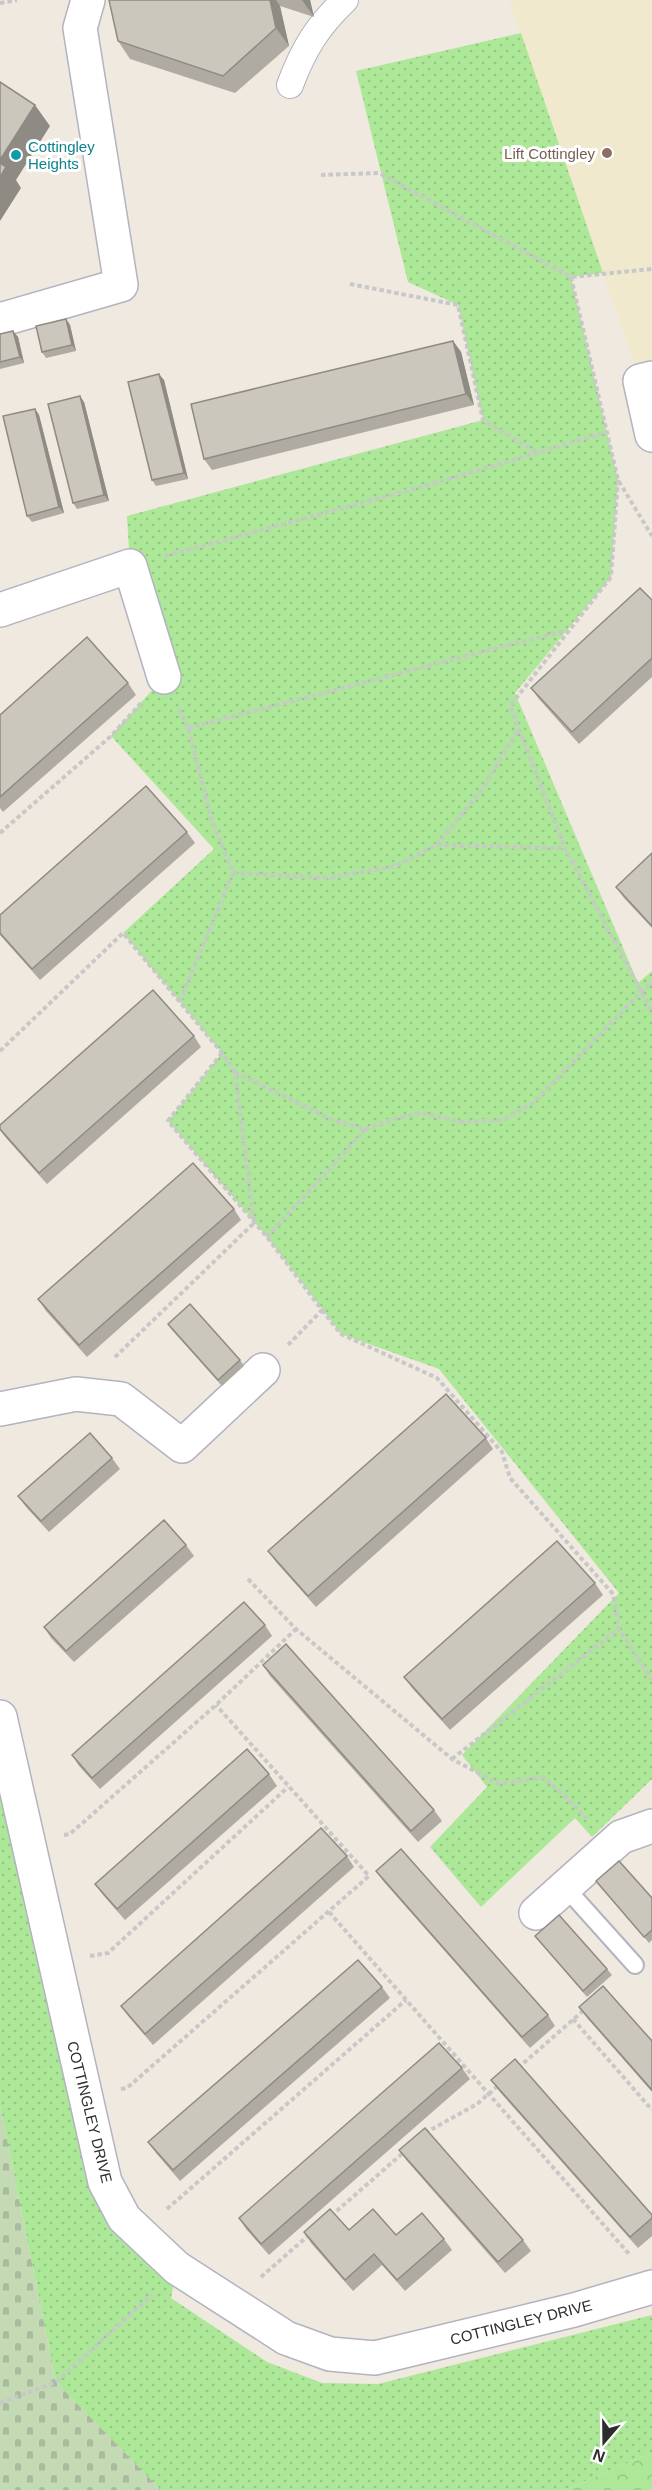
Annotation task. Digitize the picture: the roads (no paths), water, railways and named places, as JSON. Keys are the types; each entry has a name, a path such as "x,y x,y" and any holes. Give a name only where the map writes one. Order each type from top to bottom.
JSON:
{"street":[{"path":"0,320 121,285 80,28 88,0"},
{"path":"290,85 303,52 323,21 345,0"},
{"path":"652,378 640,381 652,435"},
{"path":"0,610 130,566 164,677"},
{"path":"0,1409 76,1394 121,1399 182,1446 263,1370"},
{"name":"COTTINGLEY DRIVE","path":"0,1717 105,2182 124,2218 177,2268 286,2338 330,2354 375,2358 574,2310 644,2275"},
{"path":"536,1913 621,1837 652,1826"}],"lane":[{"path":"565,1887 634,1965"}],"place":[{"name":"Lift Cottingley","path":"607,153"},
{"name":"Cottingley Heights","path":"16,155"}]}
